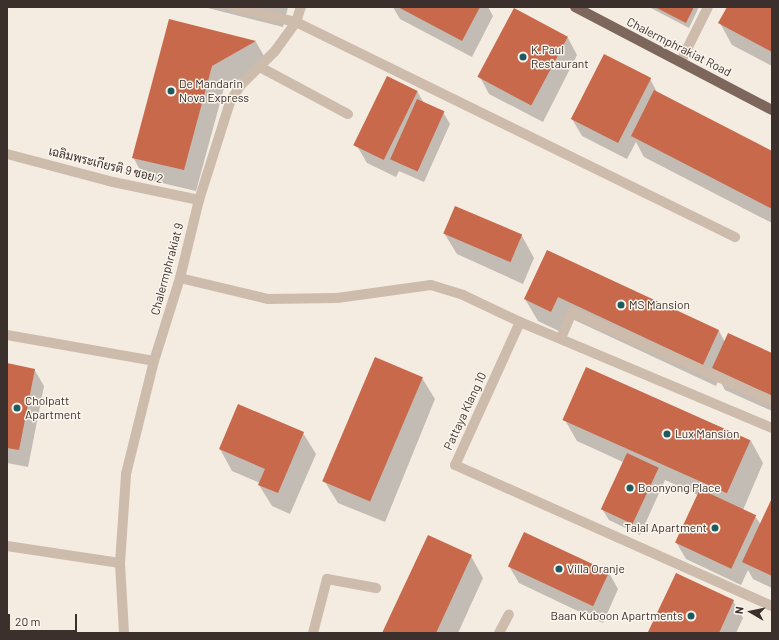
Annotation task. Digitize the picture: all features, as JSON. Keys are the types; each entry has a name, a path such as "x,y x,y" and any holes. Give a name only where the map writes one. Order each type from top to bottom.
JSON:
{"main road":[{"name":"Chalermphrakiat Road","path":"575,7 772,110"}],"street":[{"path":"233,7 296,22 734,237"},
{"name":"Chalermphrakiat 9","path":"124,633 120,562 126,474 154,361 180,278 199,200 230,102 240,86 258,66 275,51 296,22 301,7"},
{"path":"680,61 708,7"},
{"path":"258,66 348,114"},
{"name":"เฉลิมพระเกียรติ 9 ซอย 2","path":"7,154 113,182 199,200"},
{"path":"180,278 268,299 337,298 431,285 463,296 520,322 772,428"},
{"path":"561,338 572,312 772,401"},
{"name":"Pattaya Klang 10","path":"520,322 454,465 772,606"},
{"path":"7,335 154,361"},
{"path":"7,546 120,562"},
{"path":"313,633 327,579 376,588"},
{"path":"499,633 509,614"}],"building":[{"path":"398,7 480,7 462,41"},
{"path":"655,7 694,7 686,23"},
{"path":"727,7 772,7 772,52 718,23"},
{"name":"K.Paul Restaurant","path":"514,8 568,37 531,106 477,77"},
{"path":"169,19 256,41 212,66 184,170 132,158"},
{"path":"604,54 651,78 618,143 571,119"},
{"path":"387,76 418,91 384,160 353,145"},
{"path":"654,90 772,151 772,209 631,136"},
{"path":"417,99 444,111 418,171 390,159"},
{"path":"455,206 522,235 510,262 443,234"},
{"name":"MS Mansion","path":"547,250 719,330 703,365 558,297 551,312 524,299"},
{"path":"728,333 772,353 772,396 712,368"},
{"path":"375,357 423,377 370,502 322,481"},
{"name":"Cholpatt Apartment","path":"7,363 35,369 19,450 7,448"},
{"name":"Lux Mansion","path":"586,367 750,440 727,493 562,420"},
{"path":"238,404 304,432 278,493 258,485 265,469 219,449"},
{"name":"Boonyong Place","path":"627,453 659,468 633,524 601,509"},
{"name":"Talal Apartment","path":"700,489 756,515 731,569 675,542"},
{"path":"772,498 772,576 742,562"},
{"name":"Villa Oranje","path":"524,532 609,572 593,606 508,566"},
{"path":"428,535 472,555 436,633 382,633"},
{"name":"Baan Kuboon Apartments","path":"676,573 734,600 719,633 648,632"}],"place":[{"name":"K.Paul Restaurant","path":"523,57"},
{"name":"De Mandarin Nova Express","path":"171,91"},
{"name":"MS Mansion","path":"621,305"},
{"name":"Cholpatt Apartment","path":"17,408"},
{"name":"Lux Mansion","path":"667,434"},
{"name":"Boonyong Place","path":"630,488"},
{"name":"Talal Apartment","path":"715,528"},
{"name":"Villa Oranje","path":"559,569"},
{"name":"Baan Kuboon Apartments","path":"691,616"}]}
